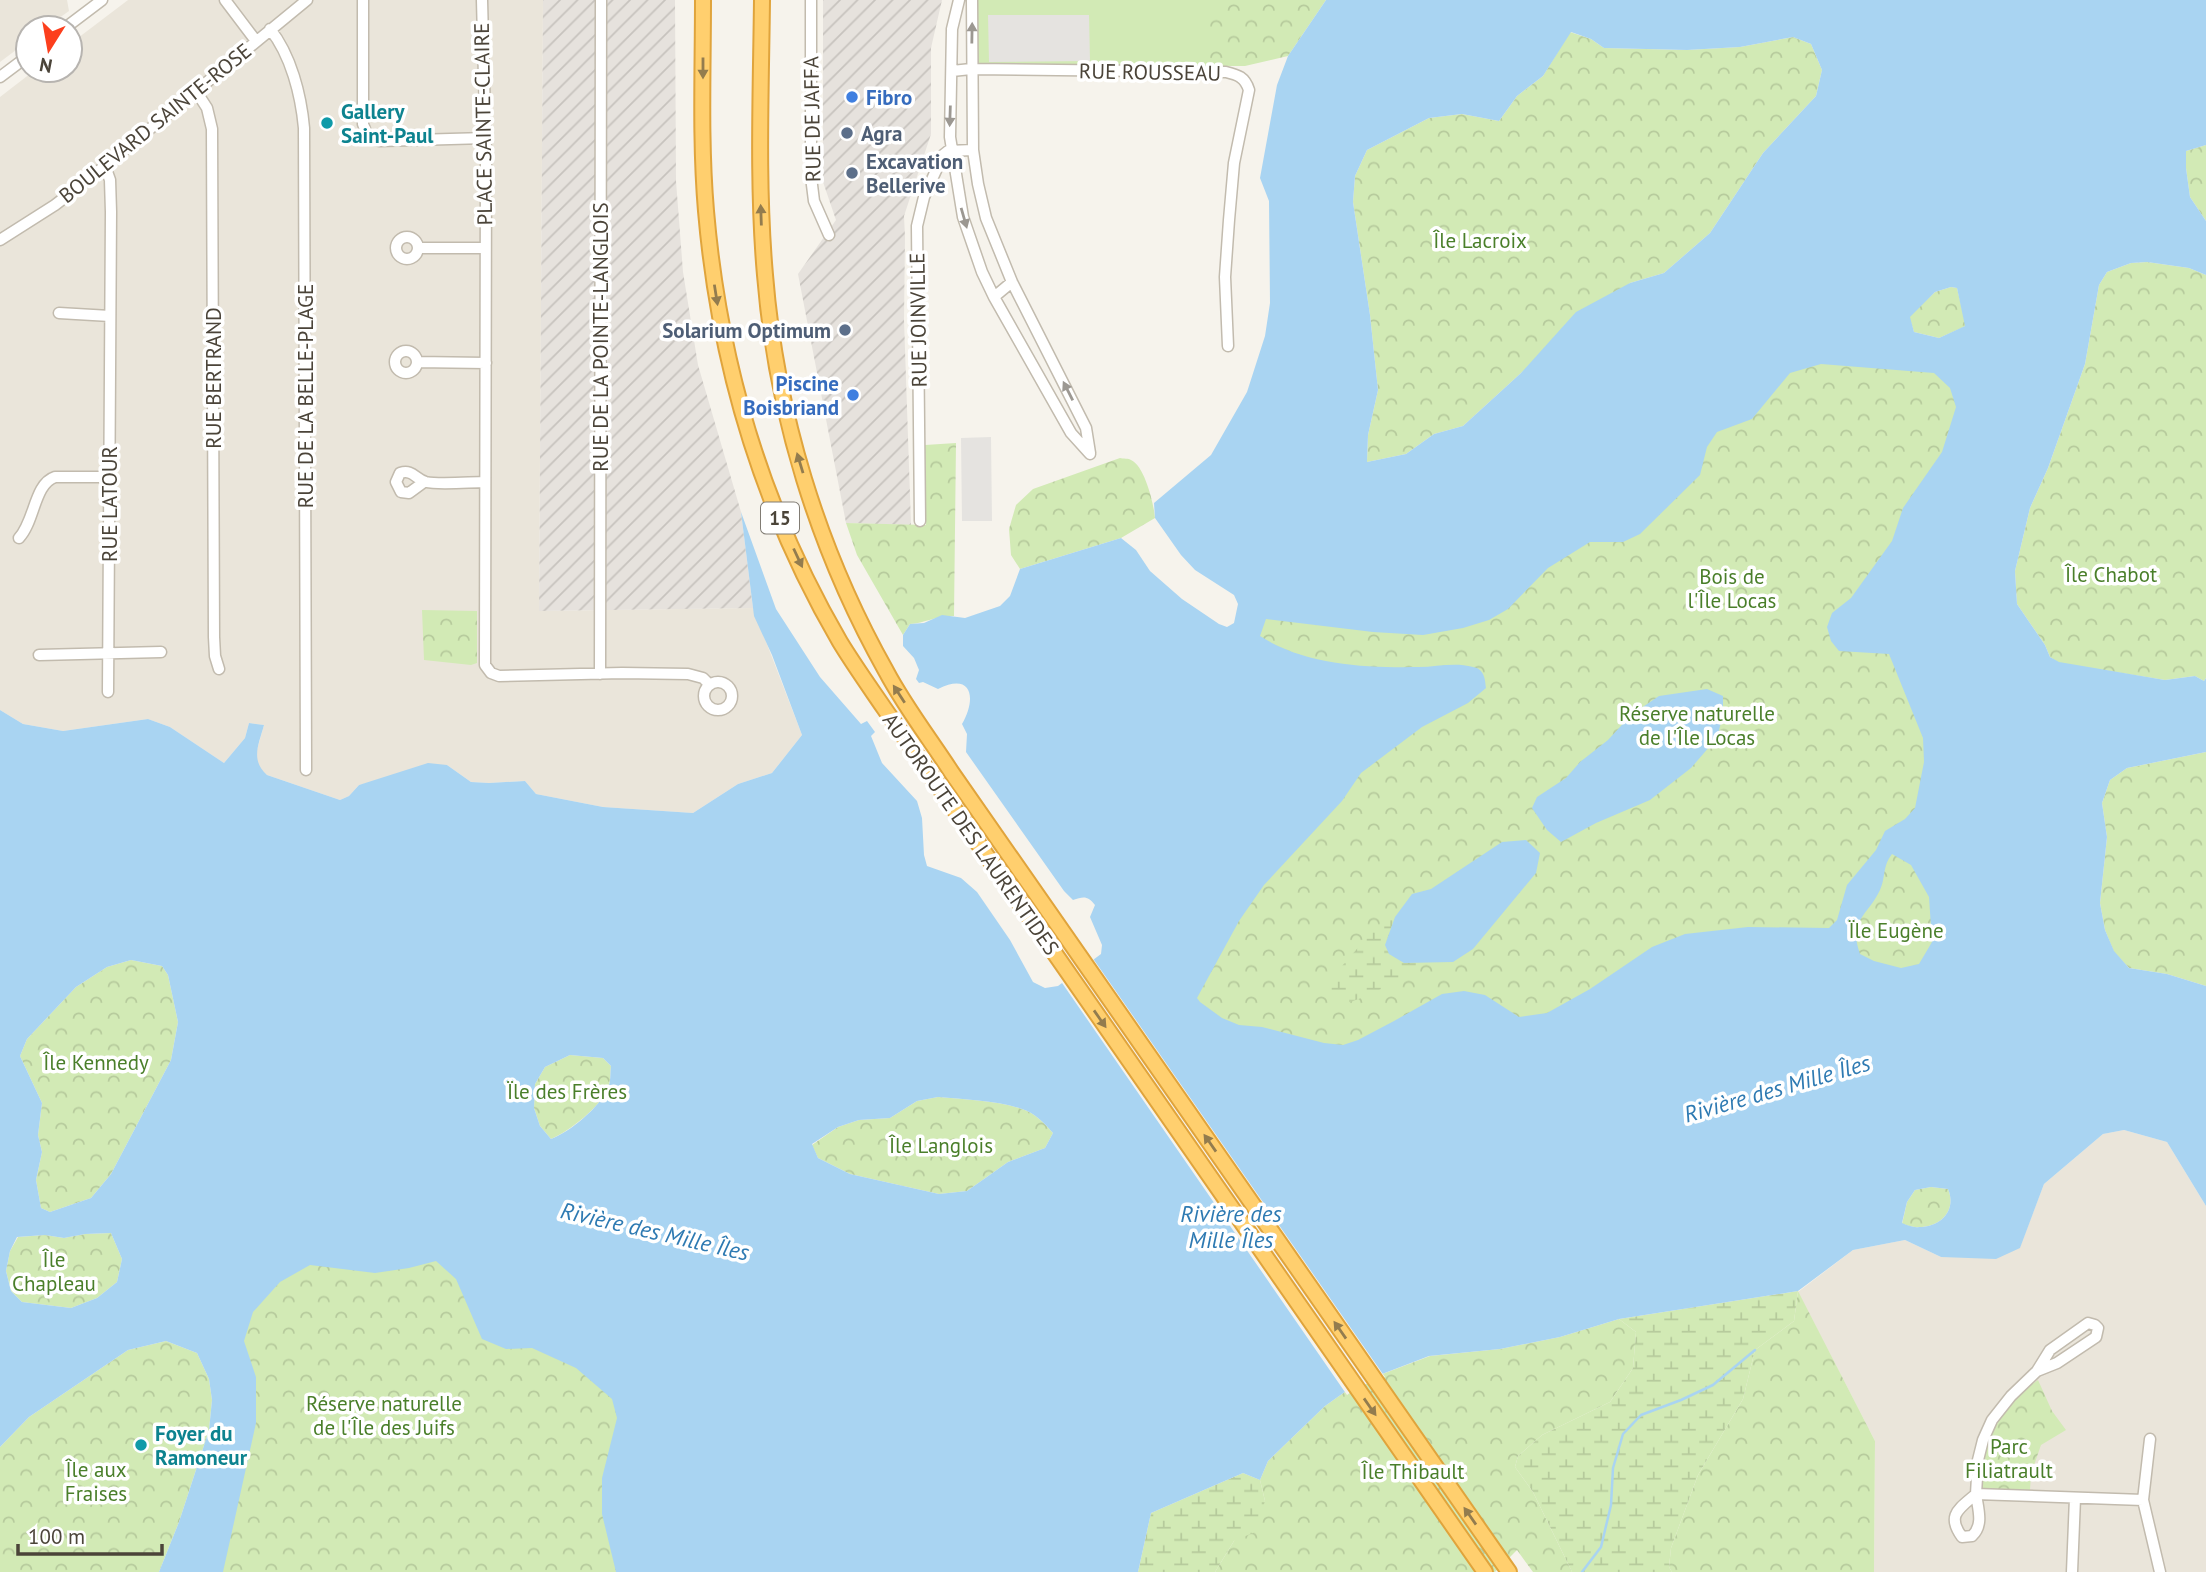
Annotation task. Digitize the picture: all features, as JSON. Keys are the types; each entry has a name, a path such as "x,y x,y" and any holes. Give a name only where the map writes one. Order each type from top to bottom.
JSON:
{"highway":[{"name":"AUTOROUTE DES LAURENTIDES","path":"703,0 704,164 712,273 734,383 763,476 803,569 845,649 1485,1572"},
{"name":"AUTOROUTE DES LAURENTIDES","path":"762,0 761,195 765,277 772,333 783,399 815,512 856,612 894,687 1509,1572"}],"street":[{"path":"86,5 102,0"},
{"path":"225,0 256,41"},
{"name":"BOULEVARD SAINTE-ROSE","path":"0,240 55,205 105,166 307,0"},
{"path":"363,0 363,124 368,137 379,141 486,138"},
{"name":"PLACE SAINTE-CLAIRE","path":"482,0 486,138 484,662 486,668 495,675 600,674"},
{"name":"RUE DE LA POINTE-LANGLOIS","path":"600,674 601,0"},
{"name":"RUE DE JAFFA","path":"811,0 811,177 814,201 829,235"},
{"path":"959,0 952,29 950,137 962,217 994,297 1072,433 1090,454 1086,428 1012,282 986,218 973,150 972,0"},
{"name":"RUE DE LA BELLE-PLAGE","path":"270,29 290,67 301,107 304,136 306,770"},
{"name":"RUE ROUSSEAU","path":"952,71 1226,72 1238,75 1246,81 1249,90 1234,163 1227,243 1225,277 1228,346"},
{"name":"RUE BERTRAND","path":"196,91 209,112 212,129 214,637 219,669"},
{"path":"952,151 973,150"},
{"name":"RUE JOINVILLE","path":"920,521 917,226 924,197 943,155 952,151"},
{"name":"RUE LATOUR","path":"105,166 111,198 108,692"},
{"name":"PLACE SAINTE-CLAIRE","path":"418,248 485,248"},
{"path":"994,297 1012,282"},
{"path":"59,313 110,316"},
{"path":"418,362 485,363"},
{"path":"19,538 29,524 40,491 47,480 55,477 108,477"},
{"path":"424,482 485,482"},
{"path":"39,655 161,652"},
{"path":"600,674 688,674 703,678 710,685"},
{"path":"2037,1371 2057,1363 2096,1336 2098,1328 2088,1323 2050,1350 2037,1371 2011,1396 1992,1420 1978,1460 1976,1494 2144,1500"},
{"path":"2150,1439 2144,1500 2160,1572"},
{"path":"2072,1572 2075,1498"}],"shaded area":[{"path":"0,0 67,0 69,11 65,14 14,14 14,52 0,62"},
{"path":"128,0 543,0 539,611 753,608 802,735 772,773 738,784 693,813 603,807 536,794 525,781 471,782 447,765 359,785 349,796 340,800 267,775 259,769 255,757 264,725 249,723 245,738 224,763 170,727 148,719 63,731 23,724 0,710 0,97 17,84 84,84 84,33"},
{"path":"543,0 675,0 676,181 683,272 698,365 741,512 753,608 539,611"},
{"path":"823,0 942,0 931,48 931,134 904,216 904,320 911,525 846,523 798,274 836,220 823,182"},
{"path":"988,15 1089,15 1090,61 989,62"},
{"path":"991,437 992,521 962,521 961,438"},
{"path":"2124,1130 2167,1142 2206,1206 2206,1572 1874,1572 1875,1441 1798,1292 1853,1250 1905,1240 1941,1257 2020,1247 2044,1184 2103,1134"}],"green space":[{"path":"975,0 1208,0 1208,66 976,66"},
{"path":"1208,0 1326,0 1288,56 1245,66 1208,66"},
{"name":"Île Lacroix","path":"1570,32 1591,39 1604,48 1687,50 1740,47 1793,37 1811,44 1822,70 1816,96 1763,153 1710,233 1664,273 1630,283 1521,373 1463,426 1434,434 1406,454 1367,462 1368,435 1378,390 1353,202 1355,176 1367,150 1429,118 1462,114 1499,121 1517,96 1543,76"},
{"path":"2206,145 2206,221 2190,197 2186,151"},
{"name":"Île Chabot","path":"2147,262 2189,268 2206,275 2204,681 2195,676 2165,680 2059,663 2050,657 2017,604 2015,571 2030,508 2048,468 2085,364 2099,285 2107,272 2131,263"},
{"path":"1957,288 1966,326 1939,338 1914,332 1909,316 1935,292"},
{"name":"Réserve naturelle de l'Île Locas","path":"1790,329 1965,351 1963,898 1923,991 1375,1083 1138,991 1230,651 1261,582"},
{"path":"956,443 954,616 910,624 903,635 857,555 846,523 926,525 925,445"},
{"path":"1120,458 1130,459 1141,470 1151,496 1155,518 1121,538 1020,569 1011,555 1009,529 1016,505 1033,489"},
{"path":"422,610 477,611 477,663 471,665 424,660"},
{"path":"2206,752 2206,986 2167,974 2129,968 2114,952 2105,930 2100,903 2107,837 2102,803 2110,780 2127,768"},
{"path":"1395,917 1385,945 1404,963 1427,963 1374,992 1340,1005 1331,996 1329,985 1376,927"},
{"name":"Île Kennedy","path":"131,960 162,966 168,975 178,1022 171,1060 111,1174 91,1198 50,1212 41,1208 36,1180 42,1152 38,1135 42,1103 20,1056 27,1039 76,987 107,967"},
{"name":"Ïle des Frères","path":"570,1055 603,1058 611,1066 610,1083 591,1110 551,1139 540,1126 534,1108 535,1084 545,1067"},
{"name":"Île Langlois","path":"938,1097 1013,1106 1035,1116 1053,1133 1045,1148 1008,1162 967,1191 939,1194 850,1174 818,1158 812,1145 838,1127 859,1120 890,1118 917,1101"},
{"path":"1931,1187 1948,1189 1950,1204 1945,1216 1927,1226 1902,1224 1907,1202 1915,1190"},
{"name":"Île Chapleau","path":"111,1233 122,1259 117,1282 97,1298 71,1308 22,1302 11,1291 6,1271 10,1251 18,1237 45,1235 64,1238"},
{"name":"Réserve naturelle de l'Île des Juifs","path":"458,1241 631,1371 641,1572 176,1572 202,1517 220,1338 300,1242"},
{"path":"1798,1291 1875,1441 1874,1572 1672,1572 1669,1567 1671,1548 1698,1475 1743,1399 1755,1350 1794,1321"},
{"path":"1798,1291 1794,1321 1755,1350 1743,1399 1698,1475 1671,1548 1669,1567 1672,1572 1572,1572 1533,1492 1515,1467 1518,1456 1542,1435 1610,1402 1633,1368 1636,1332 1619,1319"},
{"name":"Île Thibault","path":"1619,1319 1636,1332 1633,1368 1610,1402 1542,1435 1518,1456 1515,1467 1533,1492 1572,1572 1533,1572 1517,1550 1495,1572 1215,1572 1234,1541 1265,1501 1260,1480 1268,1461 1325,1406 1356,1384 1430,1356 1500,1349 1560,1337"},
{"name":"Île aux Fraises","path":"166,1341 197,1353 209,1379 212,1400 209,1430 179,1522 159,1572 0,1572 0,1447 29,1417 128,1350"},
{"name":"Parc Filiatrault","path":"2038,1380 2052,1411 2066,1430 2041,1445 2031,1474 2030,1490 1977,1492 1982,1451 2011,1399"},
{"path":"1243,1473 1260,1480 1265,1501 1255,1532 1234,1541 1215,1572 1138,1572 1151,1513"}],"water":[{"name":"Rivière des Mille Îles","path":"1326,0 2206,0 2206,145 2186,151 2186,168 2190,197 2206,221 2206,275 2189,268 2147,262 2131,263 2107,272 2099,285 2085,364 2048,468 2030,508 2015,571 2017,604 2050,657 2059,662 2165,680 2195,676 2204,681 2206,678 2206,752 2127,768 2110,780 2102,803 2107,837 2100,903 2105,930 2114,951 2129,968 2167,974 2206,986 2206,1206 2167,1142 2124,1130 2103,1134 2044,1184 2020,1248 1996,1259 1941,1257 1905,1240 1853,1250 1798,1291 1619,1319 1560,1337 1500,1349 1429,1356 1356,1384 1325,1406 1268,1461 1260,1480 1243,1473 1151,1513 1138,1572 616,1572 602,1514 602,1478 617,1418 612,1399 576,1368 532,1348 506,1349 482,1339 456,1279 436,1261 375,1273 310,1265 280,1282 253,1312 244,1341 256,1377 256,1423 223,1572 159,1572 179,1522 209,1430 212,1400 209,1379 197,1353 166,1341 128,1350 29,1417 0,1447 0,710 23,724 63,731 148,719 170,727 224,763 245,738 249,723 264,725 257,758 267,775 340,800 349,796 359,785 428,763 447,765 471,782 525,781 536,794 603,807 693,813 738,784 772,773 802,735 772,655 754,616 741,512 776,609 820,677 861,724 867,721 875,732 871,736 882,763 917,801 922,818 927,866 961,878 977,892 1010,940 1033,982 1045,988 1058,986 1101,954 1102,945 1090,917 1095,905 1086,898 1073,900 1064,891 966,752 967,734 962,724 969,705 968,690 958,684 938,689 923,682 919,683 916,679 919,670 914,658 903,646 903,635 910,624 924,623 942,615 965,618 1000,606 1010,596 1020,569 1121,538 1136,550 1150,571 1182,599 1219,624 1227,627 1234,623 1238,604 1234,595 1195,570 1181,555 1155,518 1154,503 1211,455 1247,392 1265,336 1270,303 1269,201 1260,178 1277,85 1288,56","holes":["1571,32 1591,39 1604,48 1687,50 1740,47 1793,37 1811,44 1822,70 1816,96 1763,153 1710,233 1664,273 1630,283 1576,312 1521,373 1463,426 1434,434 1406,454 1367,462 1368,435 1378,390 1353,202 1355,176 1367,150 1429,118 1462,114 1499,121 1517,96 1543,76","1951,287 1957,288 1965,326 1939,338 1914,332 1910,317 1935,292","1821,364 1934,373 1950,388 1956,407 1942,452 1903,508 1892,541 1851,598 1832,613 1827,627 1831,641 1839,651 1889,654 1923,738 1924,762 1915,808 1905,819 1885,831 1876,850 1847,885 1837,920 1829,928 1748,927 1685,934 1652,947 1590,989 1547,1013 1519,1017 1485,995 1464,991 1442,994 1358,1040 1343,1045 1324,1043 1262,1027 1239,1025 1222,1018 1200,1002 1197,998 1239,921 1264,885 1342,801 1361,773 1422,727 1468,703 1486,688 1482,672 1477,668 1452,665 1357,665 1296,653 1260,636 1266,619 1423,635 1489,620 1508,609 1548,568 1590,542 1623,542 1640,534 1700,475 1707,447 1717,432 1752,419 1790,373","1892,854 1911,865 1929,897 1932,942 1919,964 1901,968 1874,961 1860,954 1856,933 1858,926 1880,890","131,960 162,966 168,975 178,1022 171,1060 111,1174 91,1198 50,1212 41,1208 36,1180 42,1152 38,1135 42,1103 20,1056 27,1039 76,987 107,967","570,1055 603,1058 611,1066 609,1086 598,1103 575,1125 551,1139 540,1126 534,1108 535,1084 545,1067","938,1097 1013,1106 1039,1119 1053,1133 1045,1148 1008,1162 967,1191 939,1194 850,1174 818,1158 812,1144 838,1127 859,1120 890,1118 917,1101","1931,1187 1948,1189 1949,1210 1940,1221 1917,1227 1902,1223 1907,1202 1915,1190","111,1233 122,1259 117,1282 97,1298 71,1308 22,1302 11,1291 6,1271 10,1251 17,1237 45,1235 64,1238"]},
{"path":"1707,689 1723,696 1723,714 1717,738 1691,768 1650,800 1596,823 1561,842 1547,830 1532,808 1537,797 1566,778 1631,715 1659,696"},
{"path":"1526,840 1540,853 1536,873 1473,949 1453,962 1404,963 1389,954 1385,945 1395,917 1412,894 1431,889 1502,842"}],"pier":[{"path":"1092,957 1385,1377 1358,1387 1347,1395 1060,980"}],"waterway":[{"path":"1582,1572 1601,1547 1611,1505 1613,1468 1623,1434 1641,1415 1713,1385 1755,1350"}],"place":[{"name":"Fibro","path":"852,97"},
{"name":"Gallery Saint-Paul","path":"327,123"},
{"name":"Agra","path":"847,133"},
{"name":"Excavation Bellerive","path":"852,173"},
{"name":"Solarium Optimum","path":"845,330"},
{"name":"Piscine Boisbriand","path":"853,395"},
{"name":"Foyer du Ramoneur","path":"141,1445"}],"park label":[{"name":"Bois de l'Île Locas","path":"1732,588"},
{"name":"Ïle Eugène","path":"1896,930"}]}
